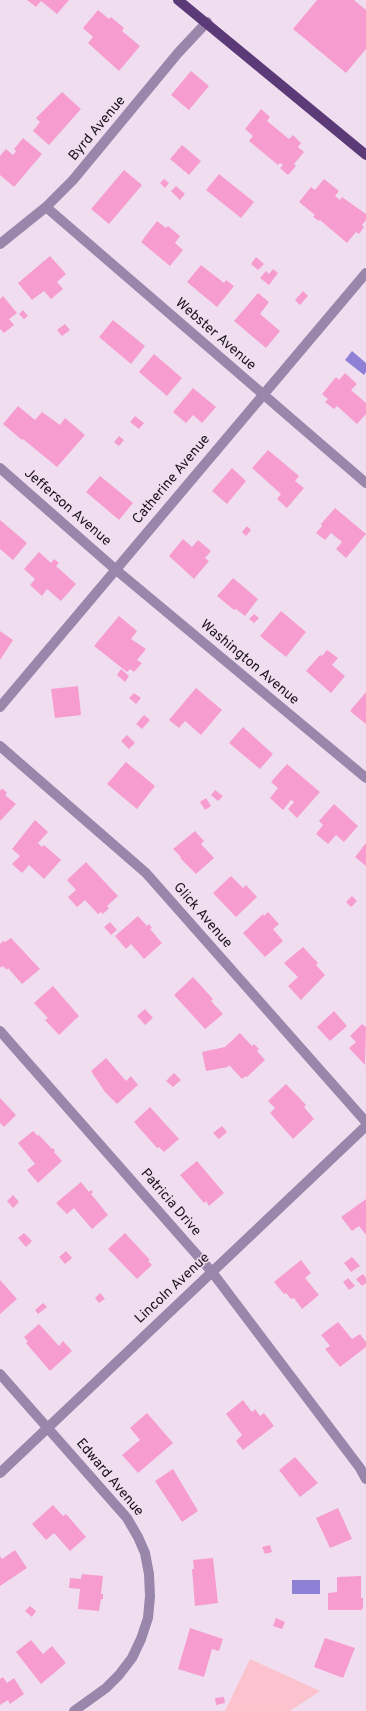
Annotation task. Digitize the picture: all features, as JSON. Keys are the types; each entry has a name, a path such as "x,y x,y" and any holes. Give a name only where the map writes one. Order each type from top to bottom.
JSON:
{"main road":[{"path":"178,0 207,22 366,155"}],"street":[{"name":"Byrd Avenue","path":"0,244 46,207 73,180 178,53 207,22"},
{"name":"Webster Avenue","path":"46,207 262,395 366,483"},
{"name":"Catherine Avenue","path":"0,707 366,272"},
{"name":"Jefferson Avenue","path":"0,468 115,569"},
{"name":"Washington Avenue","path":"115,569 366,778"},
{"name":"Glick Avenue","path":"0,746 146,873 366,1122"},
{"name":"Patricia Drive","path":"0,1031 212,1272 360,1468 366,1479"},
{"name":"Lincoln Avenue","path":"0,1473 366,1126"},
{"name":"Edward Avenue","path":"0,1374 127,1518 145,1553 149,1574 150,1596 148,1618 141,1639 132,1658 119,1675 106,1688 74,1711"}],"shaded area":[{"path":"352,351 366,363 366,372 364,375 345,360"},
{"path":"292,1580 320,1580 320,1594 292,1594"},
{"path":"250,1659 320,1691 290,1711 225,1711"}],"building":[{"path":"27,0 69,0 57,14 41,1 36,7"},
{"path":"317,0 354,0 366,10 366,49 346,73 293,29"},
{"path":"98,10 109,19 111,17 124,28 122,31 140,46 119,71 88,43 93,37 83,28"},
{"path":"191,71 209,86 189,110 171,95"},
{"path":"62,92 81,109 49,145 33,131 40,122 36,118"},
{"path":"261,109 270,117 267,121 289,139 293,135 301,143 298,147 304,152 294,164 296,166 288,175 280,168 283,165 280,163 278,165 249,141 253,136 245,129"},
{"path":"23,138 42,154 14,187 0,175 0,156 6,149 13,155 16,151 14,149"},
{"path":"182,145 201,161 189,175 170,159"},
{"path":"124,170 142,185 109,224 91,209"},
{"path":"219,174 254,202 241,218 206,190"},
{"path":"164,179 169,183 165,188 160,183"},
{"path":"324,179 339,191 335,196 340,200 342,197 366,214 366,220 362,225 364,227 359,234 356,232 347,243 320,220 319,221 313,217 315,215 299,202 311,187 315,190"},
{"path":"176,186 185,194 180,200 171,191"},
{"path":"157,221 166,228 168,226 180,236 175,243 183,250 170,266 141,242"},
{"path":"50,256 66,274 57,282 63,289 51,299 44,291 32,300 18,283"},
{"path":"256,257 264,264 258,270 251,264"},
{"path":"201,265 224,283 226,280 234,286 217,307 187,282"},
{"path":"273,269 278,273 269,285 260,278 266,271 269,274"},
{"path":"303,291 308,296 300,305 295,300"},
{"path":"258,293 269,302 260,314 280,331 266,348 234,321"},
{"path":"3,296 17,313 9,319 14,325 4,333 0,329 0,299"},
{"path":"23,310 28,316 24,319 19,314"},
{"path":"113,320 145,346 131,364 99,337"},
{"path":"65,324 70,330 62,336 57,330"},
{"path":"154,354 182,378 167,396 139,372"},
{"path":"345,373 357,384 351,390 366,403 366,414 357,424 337,406 334,409 325,402 328,399 322,394 336,377 339,380"},
{"path":"193,388 216,407 202,423 193,415 186,423 173,412"},
{"path":"18,406 35,420 42,412 60,425 65,418 85,435 57,467 3,424"},
{"path":"135,416 144,423 139,429 130,422"},
{"path":"119,436 124,440 119,446 114,442"},
{"path":"268,450 299,476 295,481 304,488 287,508 277,499 281,494 252,468"},
{"path":"232,468 246,481 227,504 212,491"},
{"path":"100,476 133,503 119,520 86,492"},
{"path":"335,508 366,534 346,558 336,549 342,542 331,533 325,540 316,533 322,526 321,524"},
{"path":"0,520 27,543 13,560 0,549"},
{"path":"247,526 251,530 246,536 242,532"},
{"path":"183,539 192,547 198,540 211,551 205,558 209,561 194,579 169,556"},
{"path":"39,552 51,563 54,559 59,563 56,566 76,584 61,601 47,589 42,596 30,585 35,579 24,569"},
{"path":"233,578 258,599 245,616 236,609 234,610 217,596"},
{"path":"281,611 306,632 286,657 260,636"},
{"path":"254,614 259,618 254,623 249,619"},
{"path":"119,616 137,631 131,639 146,649 137,660 142,663 134,672 130,669 127,672 94,646"},
{"path":"0,631 13,640 0,660"},
{"path":"327,650 338,658 332,665 345,676 331,693 306,671 320,655 322,656"},
{"path":"121,669 129,676 125,682 117,675"},
{"path":"78,686 81,715 55,718 51,689"},
{"path":"196,688 222,710 201,735 185,721 179,728 169,720"},
{"path":"366,692 366,724 350,711"},
{"path":"134,693 141,698 136,704 129,698"},
{"path":"144,715 150,720 142,729 136,724"},
{"path":"243,727 273,754 260,769 229,743"},
{"path":"127,735 135,743 129,749 121,741"},
{"path":"126,762 155,786 137,809 107,784"},
{"path":"287,764 320,792 297,818 288,809 294,802 291,800 283,810 270,798 278,788 271,782"},
{"path":"3,789 7,793 5,795 16,804 0,821 0,790"},
{"path":"215,790 223,796 218,801 211,795"},
{"path":"206,798 211,806 205,810 200,802"},
{"path":"334,804 358,826 344,842 336,835 328,844 316,834 323,825 319,821"},
{"path":"35,820 48,832 38,843 42,847 44,845 61,860 44,879 29,865 22,873 12,864 20,856 12,849"},
{"path":"195,831 204,841 201,844 214,858 196,874 173,849"},
{"path":"366,843 366,866 355,857"},
{"path":"86,862 118,896 107,906 109,908 103,914 101,912 98,914 85,900 77,907 68,897 76,890 67,880"},
{"path":"231,876 243,888 246,885 257,897 236,917 213,893"},
{"path":"352,896 357,901 351,907 346,902"},
{"path":"268,912 279,924 273,929 283,941 265,957 243,933 263,914 264,916"},
{"path":"138,916 147,926 149,924 152,928 150,929 162,943 144,959 131,944 126,949 115,936"},
{"path":"110,922 117,930 111,935 104,927"},
{"path":"11,938 40,969 22,984 8,968 7,970 3,966 1,968 0,966 0,944"},
{"path":"303,947 318,963 316,965 325,975 301,1000 288,986 298,977 284,963"},
{"path":"193,977 213,999 211,1001 223,1014 205,1029 174,995"},
{"path":"53,986 79,1016 59,1035 45,1020 48,1018 34,1003"},
{"path":"145,1009 153,1018 145,1025 137,1016"},
{"path":"334,1011 347,1026 330,1041 317,1027"},
{"path":"362,1024 366,1027 365,1065 349,1048 356,1042 350,1036"},
{"path":"240,1033 252,1046 254,1044 259,1049 257,1051 265,1060 247,1077 246,1076 242,1079 229,1065 228,1067 206,1071 202,1052 225,1047"},
{"path":"106,1058 126,1081 131,1076 138,1085 117,1104 105,1092 91,1071"},
{"path":"174,1073 181,1080 173,1087 166,1081"},
{"path":"286,1084 306,1105 304,1107 314,1119 293,1139 270,1113 275,1108 268,1101"},
{"path":"0,1098 16,1115 4,1127 0,1123"},
{"path":"150,1107 179,1139 164,1152 159,1147 157,1148 134,1122"},
{"path":"222,1126 227,1132 219,1139 213,1133"},
{"path":"33,1131 38,1136 39,1135 52,1149 53,1148 55,1151 54,1152 62,1161 38,1183 27,1170 35,1164 18,1143"},
{"path":"197,1161 224,1193 209,1206 206,1201 204,1203 180,1175"},
{"path":"81,1182 89,1192 91,1190 93,1192 91,1194 108,1215 92,1229 74,1208 67,1214 56,1203"},
{"path":"13,1195 19,1202 13,1208 7,1201"},
{"path":"366,1199 366,1235 359,1226 352,1231 341,1217"},
{"path":"24,1233 32,1241 26,1247 18,1238"},
{"path":"125,1233 150,1260 148,1261 152,1265 137,1279 108,1249"},
{"path":"66,1251 72,1258 65,1264 59,1257"},
{"path":"352,1257 360,1266 351,1272 344,1263"},
{"path":"301,1260 311,1273 305,1278 319,1295 302,1309 294,1298 291,1299 286,1293 284,1294 274,1282"},
{"path":"363,1274 366,1278 366,1283 362,1286 356,1279"},
{"path":"348,1278 355,1286 349,1290 343,1282"},
{"path":"0,1280 17,1299 0,1314"},
{"path":"100,1293 105,1299 99,1303 95,1298"},
{"path":"43,1303 47,1307 38,1314 35,1310"},
{"path":"338,1322 352,1339 360,1334 366,1342 366,1347 340,1367 325,1349 330,1346 321,1335"},
{"path":"39,1324 59,1346 63,1341 72,1351 50,1371 26,1343 28,1342 24,1337"},
{"path":"243,1400 252,1412 255,1409 260,1416 264,1413 274,1426 243,1450 236,1441 242,1435 226,1414"},
{"path":"147,1413 173,1443 138,1473 122,1455 140,1440 130,1428"},
{"path":"295,1457 318,1483 300,1497 279,1470"},
{"path":"173,1469 198,1511 182,1522 155,1481"},
{"path":"53,1505 63,1516 66,1514 86,1537 70,1551 54,1533 46,1540 32,1524"},
{"path":"338,1508 352,1539 330,1548 316,1518"},
{"path":"270,1545 272,1552 265,1554 262,1547"},
{"path":"15,1550 27,1568 0,1586 0,1556 2,1559"},
{"path":"213,1558 218,1603 195,1606 192,1569 194,1569 193,1560"},
{"path":"82,1574 103,1576 101,1594 103,1594 103,1599 101,1599 99,1611 78,1609 80,1589 69,1588 70,1578 81,1579"},
{"path":"361,1576 361,1598 363,1598 363,1608 361,1610 328,1610 328,1593 337,1592 337,1577"},
{"path":"30,1606 36,1611 32,1617 25,1611"},
{"path":"276,1618 285,1622 282,1629 273,1626"},
{"path":"190,1628 223,1639 219,1651 212,1649 204,1677 178,1669"},
{"path":"325,1638 355,1648 343,1678 314,1667"},
{"path":"31,1640 43,1654 52,1646 66,1663 41,1684 16,1652"},
{"path":"3,1677 7,1683 14,1678 24,1694 10,1704 8,1700 0,1705 0,1679"},
{"path":"224,1697 225,1703 216,1705 215,1698"}]}
